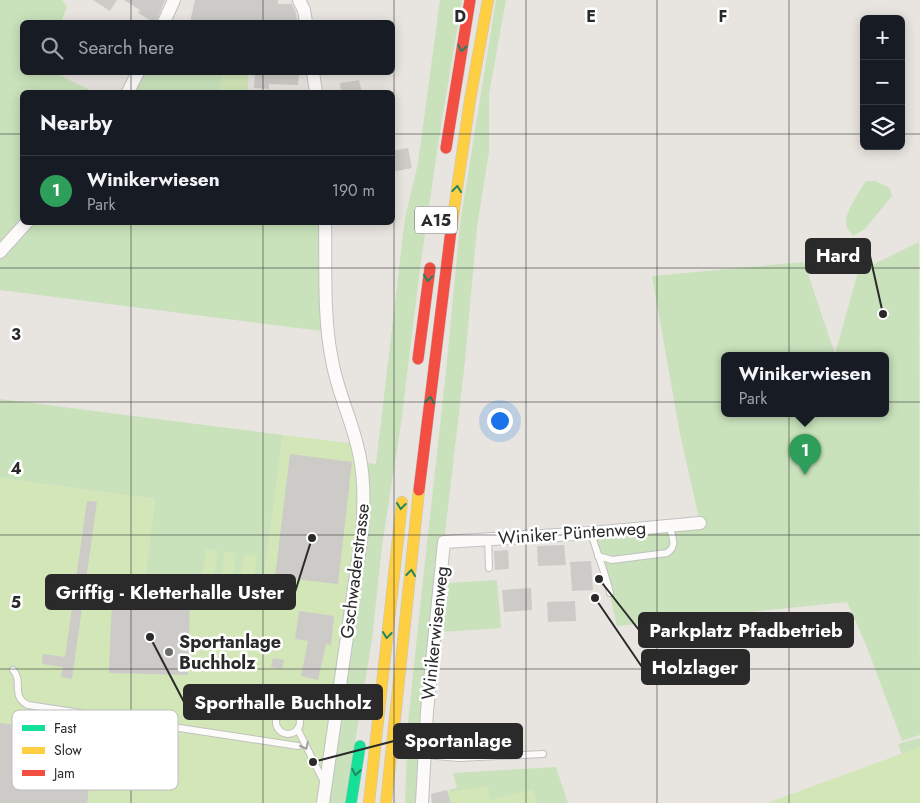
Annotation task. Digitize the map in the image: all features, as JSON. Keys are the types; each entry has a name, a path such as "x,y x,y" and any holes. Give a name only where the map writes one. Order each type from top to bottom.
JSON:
{"highway":[{"path":"445,158 470,0"},
{"name":"A15","path":"386,803 424,448 444,287 458,179 488,0"},
{"name":"A15","path":"418,366 432,252"},
{"path":"369,803 403,490"},
{"path":"374,652 384,584 393,570"},
{"path":"398,794 406,672 404,642"},
{"path":"351,803 362,735"}],"street":[{"path":"165,20 174,0"},
{"path":"299,0 304,10 306,20"},
{"path":"129,90 136,75"},
{"path":"313,75 316,90"},
{"path":"0,252 24,225"},
{"name":"Gschwaderstrasse","path":"323,803 362,533 364,483 357,444 340,394 332,360 326,296 325,225"},
{"name":"Winiker Püntenweg","path":"444,542 591,533 700,523"},
{"name":"Winikerwisenweg","path":"422,803 427,711 444,542"}],"lane":[{"path":"598,556 612,560 667,553 671,551 674,544 669,526"},
{"path":"591,533 598,556 603,565 610,593"},
{"path":"488,539 489,568"},
{"path":"13,670 17,675 18,697 21,701 28,705 61,710"},
{"path":"298,730 286,734 282,733 276,726 276,718 281,711 290,710 297,714 300,722 298,730 326,785"},
{"path":"297,714 312,710 336,713"},
{"path":"178,728 298,746"},
{"path":"284,744 286,734"},
{"path":"425,755 459,758 543,754"}],"green space":[{"path":"0,0 62,0 67,7 62,20 20,20 20,75 59,75 90,90 20,90 20,225 325,225 329,332 0,290"},
{"path":"440,0 462,0 420,269 401,424 382,546 372,640 345,803 328,803 367,463 376,464 405,218 418,163"},
{"path":"496,0 506,0 489,94 489,152 477,227 465,361 444,542 422,803 405,803 408,723 460,224"},
{"path":"137,75 223,75 219,90 129,90"},
{"path":"223,75 248,75 248,90 219,90"},
{"path":"866,181 875,181 890,188 892,196 865,229 853,236 846,225 848,212"},
{"path":"919,242 920,735 902,741 866,645 847,602 617,626 603,565 591,533 700,523 680,434 652,276 804,262 834,352 721,352 721,417 889,417 889,352 836,352 858,272"},
{"path":"0,399 283,435 262,593 214,586 145,581 155,499 0,478"},
{"name":"Sportanlage Buchholz","path":"283,435 357,444 359,483 357,528 318,803 0,803 0,478 155,499 145,581 214,586 262,593"},
{"path":"206,549 218,551 214,576 202,574"},
{"path":"224,552 237,553 233,579 221,577"},
{"path":"244,554 257,556 254,581 240,580"},
{"path":"497,580 501,628 442,632 447,583"},
{"path":"920,738 920,803 898,744"},
{"path":"920,747 920,803 767,803"},
{"path":"556,767 568,803 453,803 449,790 457,788 453,773"},
{"path":"487,786 490,800 533,789 537,803 451,803 448,792"}],"building":[{"path":"93,0 117,0 110,11"},
{"path":"124,0 165,0 157,20 150,20 138,13 140,10"},
{"path":"195,0 278,0 278,4 292,4 297,20 190,20"},
{"path":"255,75 299,75 298,85 269,84 269,89 254,88"},
{"path":"359,80 362,90 341,90 340,83"},
{"path":"408,148 412,168 395,171 395,150"},
{"path":"290,454 352,462 338,584 275,577"},
{"path":"87,501 97,502 72,679 61,677 63,667 42,664 43,654 65,657"},
{"path":"564,545 566,565 538,566 537,546"},
{"path":"508,550 509,569 495,570 494,551"},
{"path":"591,561 593,590 572,591 570,562"},
{"path":"531,588 532,610 504,612 502,590"},
{"path":"112,599 190,601 188,675 109,673"},
{"path":"575,601 576,621 548,622 547,602"},
{"path":"299,611 334,616 331,645 326,644 318,680 301,676 308,641 295,639"},
{"path":"273,658 284,660 282,669 271,667"},
{"path":"267,684 283,687 282,691 288,693 286,701 265,696"},
{"path":"0,723 12,725 12,790 89,790 87,803 0,803"},
{"path":"447,790 451,803 432,803 431,794"}],"traffic: fast":[{"path":"351,803 360,746"}],"traffic: slow":[{"path":"451,230 470,100 488,0"},
{"path":"386,803 419,490"},
{"path":"369,803 402,502"}],"traffic: jam":[{"path":"446,148 470,0"},
{"path":"419,490 451,230"},
{"path":"418,359 430,268"}],"place":[{"name":"Hard","path":"883,314"},
{"name":"Winikerwiesen","path":"805,475"},
{"name":"Griffig - Kletterhalle Uster","path":"312,538"},
{"name":"Parkplatz Pfadbetrieb","path":"599,579"},
{"name":"Holzlager","path":"595,598"},
{"name":"Sporthalle Buchholz","path":"150,637"},
{"name":"Sportanlage Buchholz","path":"169,652"},
{"name":"Sportanlage","path":"313,762"}]}
